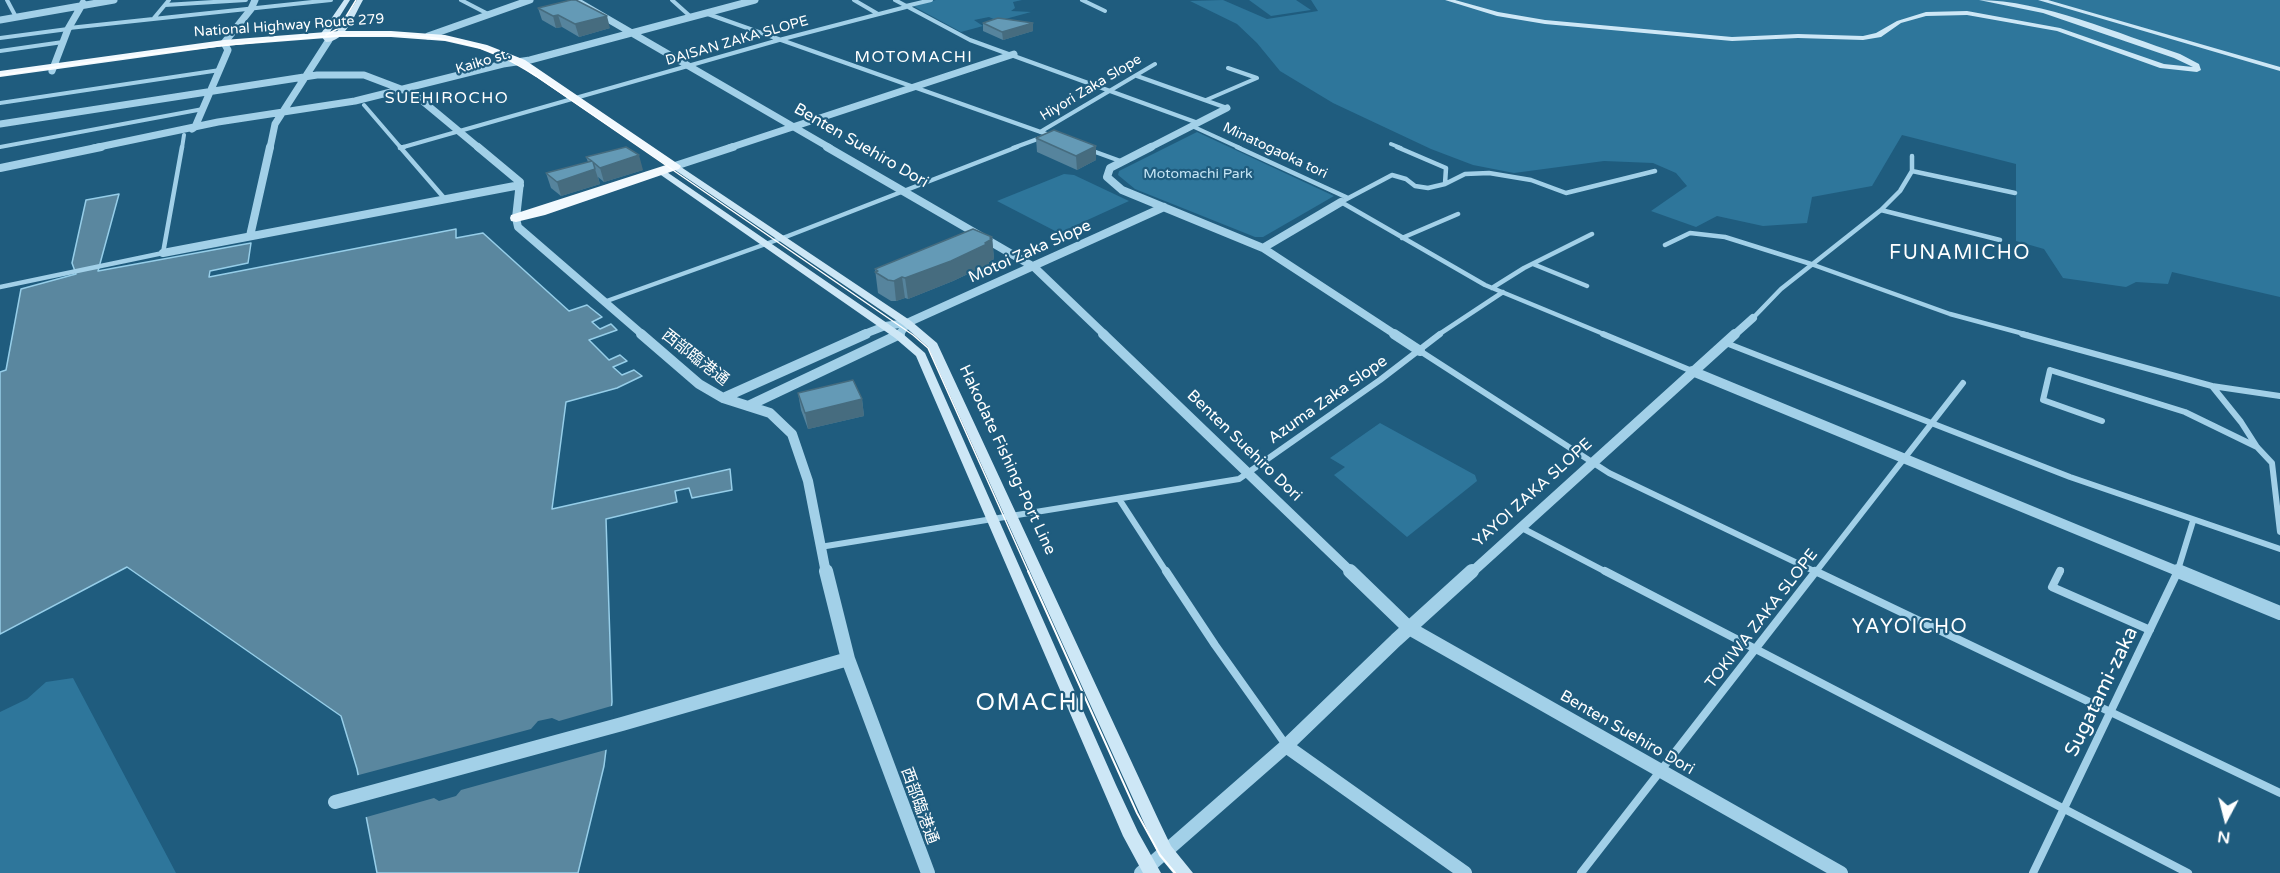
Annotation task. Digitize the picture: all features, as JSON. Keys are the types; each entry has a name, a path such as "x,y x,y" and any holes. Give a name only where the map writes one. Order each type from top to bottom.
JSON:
{"highway":[{"name":"National Highway Route 279","path":"326,37 339,34 391,34 428,36 477,45 521,62 675,166"},
{"name":"National Highway Route 279","path":"0,76 226,45 326,37 434,43 466,49 507,66 661,171"},
{"path":"516,218 675,166"}],"main road":[{"path":"326,37 347,0"},
{"path":"339,34 360,0"},
{"path":"1448,0 1497,14 1545,22 1732,39 1798,36 1863,38 1878,35 1899,22 1926,14 1967,14 2058,29 2163,66 2197,70 2196,66 2189,61 2177,56 2044,11 1982,0"},
{"path":"2041,0 2280,69"},
{"name":"Hakodate Fishing-Port Line","path":"675,166 908,323 936,350 1165,851 1184,873"},
{"path":"661,171 885,326 921,355 1147,871"}],"street":[{"path":"7,0 16,17"},
{"path":"53,68 69,28 86,0"},
{"path":"0,20 114,0"},
{"path":"153,19 169,0"},
{"path":"165,5 246,0"},
{"path":"163,253 184,135 195,127 220,70 226,45 255,0"},
{"path":"0,38 69,28 331,0"},
{"path":"461,0 490,15"},
{"path":"428,36 530,0"},
{"name":"Benten Suehiro Dori","path":"575,0 1034,267 1409,628 1841,873"},
{"path":"672,0 691,17"},
{"name":"Kaiko st.","path":"0,168 195,127 364,105 755,0"},
{"path":"854,0 879,14"},
{"name":"Minatogaoka tori","path":"895,0 970,40 1014,54 1195,124 1344,200 1402,238 1492,288 1692,371"},
{"name":"DAISAN ZAKA SLOPE","path":"400,148 779,40 931,0"},
{"path":"1082,0 1105,11"},
{"path":"705,13 1059,139"},
{"path":"250,236 265,162 280,115 306,75 326,37"},
{"path":"0,51 63,42"},
{"path":"675,166 1014,54"},
{"name":"Hiyori Zaka Slope","path":"1040,132 1155,64"},
{"path":"1206,100 1257,78 1228,68"},
{"path":"0,104 220,70"},
{"path":"0,124 306,75 358,74 409,92 462,131 516,178 520,185 516,218"},
{"path":"1137,76 1227,108"},
{"name":"Kaiko st.","path":"0,174 280,115 409,92"},
{"path":"364,105 445,199"},
{"path":"1227,108 1110,168 1107,172 1113,183 1122,190 1263,248 1592,464 2280,792"},
{"path":"0,147 203,109"},
{"name":"Hiyori Zaka Slope","path":"603,302 785,238 903,190 1049,135"},
{"path":"1391,144 1446,168 1445,184"},
{"path":"1080,146 1123,162"},
{"path":"1912,156 1912,171 2015,193"},
{"path":"1263,248 1344,200 1392,175 1421,188 1445,184 1464,174 1489,174 1531,180 1566,192 1655,171"},
{"name":"YAYOI ZAKA SLOPE","path":"1147,871 1165,851 1286,746 1409,628 1692,371 1726,343 1781,290 1881,210 1900,191 1912,171"},
{"path":"0,287 142,257 520,185"},
{"name":"Motoi Zaka Slope","path":"908,323 1164,207"},
{"path":"1881,210 2000,240"},
{"path":"1402,238 1458,214"},
{"name":"西部臨港通","path":"516,218 518,227 699,384 723,398 770,413 792,434 810,490 820,547 848,659 927,873"},
{"path":"1665,245 1690,233 1748,244 1950,314 2212,386 2280,396"},
{"path":"1492,288 1592,234"},
{"path":"1533,264 1587,286"},
{"name":"Azuma Zaka Slope","path":"820,547 1239,478 1420,351 1443,332 1503,292"},
{"path":"723,398 885,326 908,323"},
{"path":"748,406 899,336 908,323"},
{"path":"1726,343 1930,424 2193,522 2280,549"},
{"path":"2102,421 2043,400 2050,370 2058,370 2185,412 2257,447"},
{"path":"1692,371 2280,613"},
{"name":"TOKIWA ZAKA SLOPE","path":"1581,873 1963,382"},
{"path":"2212,386 2241,422 2257,447 2272,463 2280,532"},
{"path":"1119,499 1215,645 1286,746 1465,873"},
{"name":"Sugatami-zaka","path":"2033,873 2178,572 2193,522"},
{"path":"1520,527 2188,873"},
{"path":"2061,570 2052,587 2150,630"},
{"path":"335,802 622,724 848,659"}],"green space":[{"path":"936,0 1022,0 1013,2 1015,8 1011,11 1031,12 998,21 989,17 974,20 983,26 961,32 913,6"},
{"path":"1223,0 1267,19 1318,11 1311,0 2280,0 2280,297 2172,272 2168,284 2136,282 2126,287 2063,278 2044,249 2016,241 2016,164 1902,135 1872,186 1812,197 1807,223 1763,226 1717,216 1696,227 1651,211 1687,186 1676,173 1653,163 1604,161 1514,173 1473,165 1431,149 1333,103 1280,71 1257,43 1237,24 1190,1"},
{"path":"1249,0 1296,0 1311,10 1271,16"},
{"name":"Motomachi Park","path":"1197,132 1334,196 1263,237 1255,237 1135,189 1118,175 1119,171"},
{"path":"1064,174 1074,175 1129,201 1059,233 997,201"},
{"path":"1380,423 1475,475 1477,481 1407,537 1334,475 1345,467 1330,458"},
{"path":"73,678 176,873 0,873 0,712 27,699 46,682"}],"shaded area":[{"path":"119,194 98,271 251,243 248,263 210,271 209,277 456,229 456,238 483,233 569,311 587,305 602,317 592,322 600,329 611,324 617,330 589,340 609,360 620,355 627,361 613,367 622,375 634,370 642,376 617,388 566,402 552,509 730,469 732,490 692,498 689,488 675,491 677,502 606,519 612,702 604,766 578,873 377,873 357,769 341,716 127,567 0,634 0,372 6,370 21,289 76,274 72,263 86,200"}],"pier":[{"path":"615,705 609,749 461,790 456,796 439,801 434,798 363,818 355,776 531,729 538,721 552,718 559,721"}],"building":[{"path":"576,0 607,16 575,24 538,8"},
{"path":"998,18 1033,23 1002,32 983,23"},
{"path":"1054,130 1096,146 1076,156 1036,138"},
{"path":"626,147 639,155 600,168 593,162 595,169 557,182 546,173 592,161 586,157"},
{"path":"973,229 992,239 985,243 987,244 951,261 905,278 888,280 875,272 878,271 875,269"},
{"path":"853,380 862,399 805,413 798,393"}],"tram line":[{"path":"326,35 339,28 356,0"},
{"path":"0,75 210,47 351,35 399,35 447,40 479,48 504,58 536,76 913,335 928,348 1029,573"},
{"path":"1028,571 1137,813 1160,855 1175,873"}],"district":[{"name":"MOTOMACHI","path":"914,58"},
{"name":"SUEHIROCHO","path":"447,99"},
{"name":"FUNAMICHO","path":"1960,254"},
{"name":"YAYOICHO","path":"1910,628"},
{"name":"OMACHI","path":"1031,704"}]}
